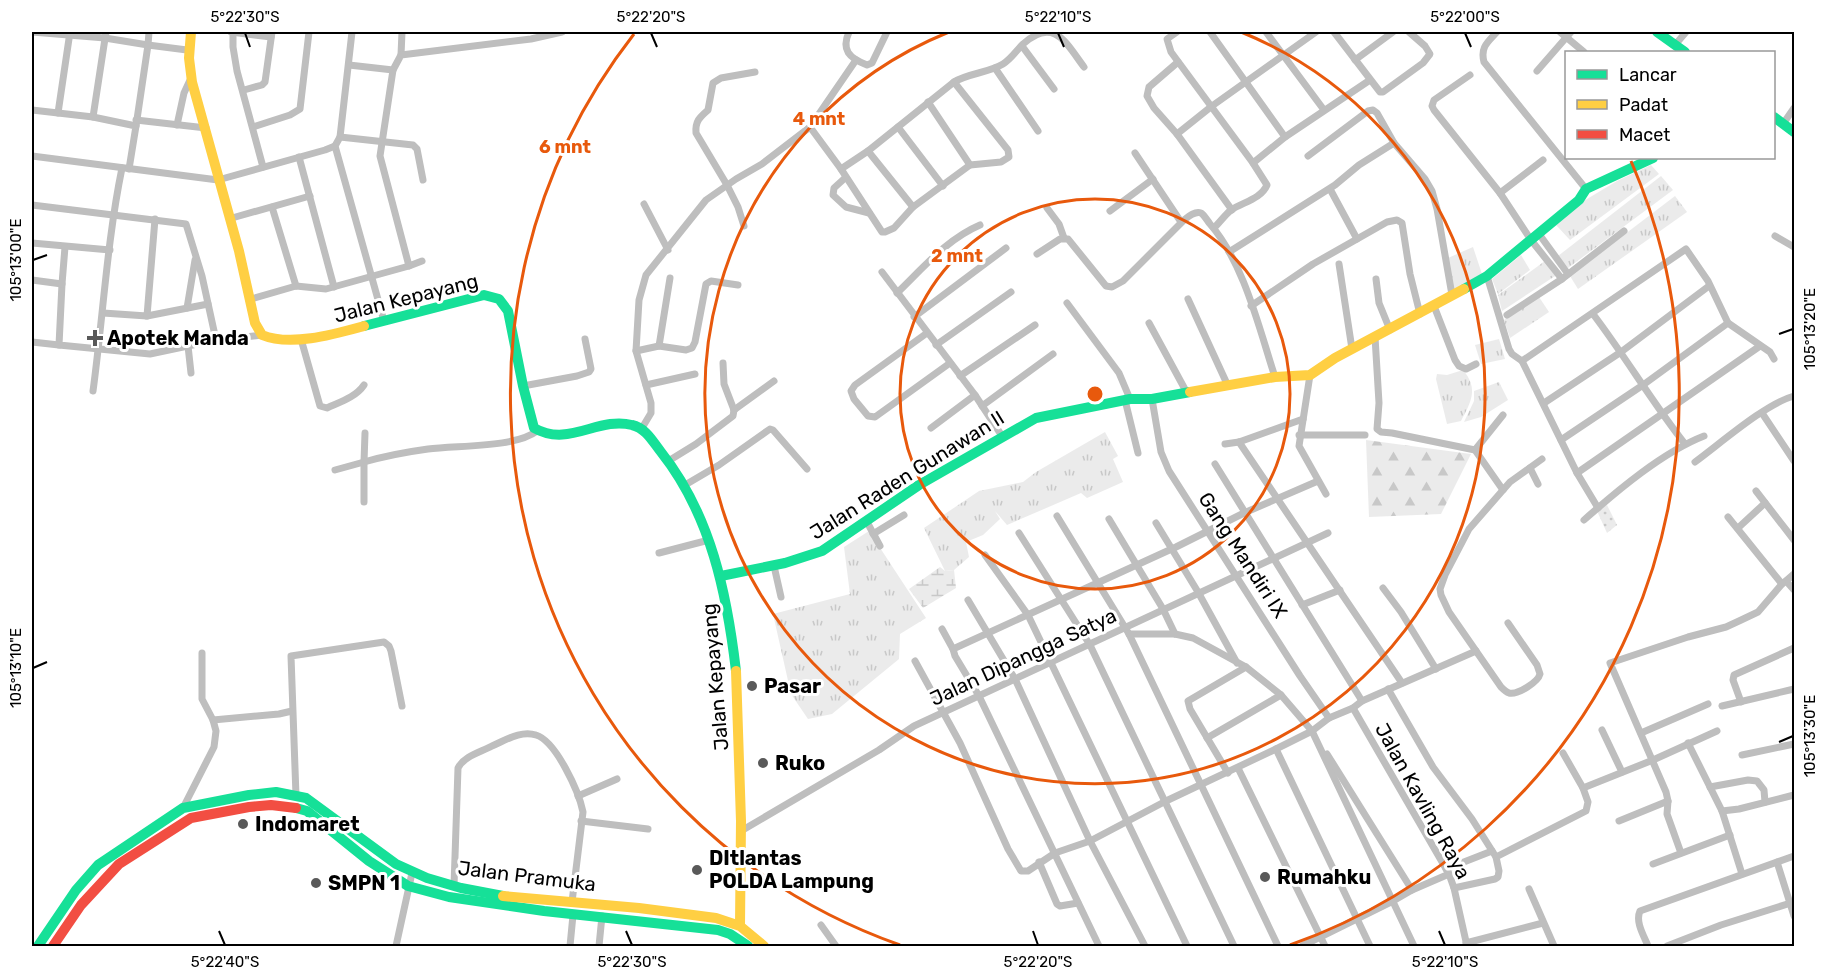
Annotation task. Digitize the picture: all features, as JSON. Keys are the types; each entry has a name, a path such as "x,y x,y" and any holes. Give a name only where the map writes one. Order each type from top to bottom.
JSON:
{"main road":[{"path":"190,32 188,50 191,78 232,219 255,323 262,335"},
{"path":"1656,32 1681,50"},
{"path":"1775,118 1794,132"},
{"path":"1310,375 1335,358 1487,276 1579,200 1586,189 1651,159"},
{"name":"Jalan Kepayang","path":"262,335 301,339 323,337 484,295 495,296 504,303 508,311 523,386 532,423 537,431"},
{"name":"Jalan Raden Gunawan II","path":"722,576 806,558 822,551 919,485 1036,418 1128,399 1152,399 1275,377 1310,375"},
{"path":"537,431 546,436 627,423 642,428"},
{"name":"Jalan Kepayang","path":"642,428 670,460 686,485 709,540 726,590 741,729 740,925"},
{"name":"Jalan Pramuka","path":"38,946 76,890 98,865 183,808 276,792 306,798 317,804 383,856 412,873 454,886 545,906 573,915 602,916 717,930 730,934 748,946"},
{"name":"Jalan Pramuka","path":"53,946 92,892 127,858 194,817 271,805 292,806 307,811 369,861 408,886 449,897 545,906 572,902 648,909 724,920 740,925 764,946"}],"street":[{"path":"32,32 105,35 148,45 188,50"},
{"path":"93,391 110,250 112,214 136,123 149,32"},
{"path":"244,90 265,82 271,34 232,32 235,59 263,167"},
{"path":"253,127 291,115 300,109 309,32"},
{"path":"32,156 219,180 335,146 340,137 352,32"},
{"path":"402,32 401,55 393,70 380,156 409,266"},
{"path":"401,55 562,32"},
{"path":"849,32 844,45 856,60 867,65 872,63 887,32"},
{"path":"841,169 868,151 954,82 962,77 995,68 1008,60 1022,45 1040,32 1053,32 1061,36 1084,67"},
{"path":"1177,32 1167,39 1167,43 1178,62 1267,185 1260,194 1232,210 1214,228"},
{"path":"1210,32 1285,137"},
{"path":"1266,32 1324,110"},
{"path":"1177,134 1212,106 1316,32"},
{"path":"1334,32 1380,92 1387,90 1427,59 1429,51 1409,32"},
{"path":"1355,60 1393,32"},
{"path":"1497,32 1483,47 1484,62 1586,189"},
{"path":"1560,32 1569,34 1583,51"},
{"path":"1681,50 1686,32"},
{"path":"58,113 70,34"},
{"path":"1537,71 1569,34"},
{"path":"93,117 105,35"},
{"path":"1022,45 1054,89"},
{"path":"642,428 651,412 636,351 639,300 646,274 668,250 706,200 762,164 810,127 856,60"},
{"path":"1178,62 1147,91 1147,96 1232,210"},
{"path":"349,65 393,70"},
{"path":"995,68 1038,131"},
{"path":"744,226 738,207 696,133 695,125 702,114 708,110 713,83 721,78 755,72"},
{"path":"1470,75 1434,100 1432,106 1565,277"},
{"path":"177,124 184,93 191,78"},
{"path":"1253,163 1285,137 1370,80"},
{"path":"810,127 841,169 882,232 885,232 894,228 913,207 970,165 1001,162 1009,157 1010,153 954,82"},
{"path":"928,102 970,165"},
{"path":"1784,124 1794,108"},
{"path":"32,110 136,123 177,124 206,128"},
{"path":"1308,156 1371,110 1377,113 1394,143 1425,179 1435,199 1452,294"},
{"path":"898,127 943,186"},
{"path":"340,137 413,145 417,149 423,180"},
{"path":"1229,252 1330,189 1359,165 1394,143"},
{"path":"335,146 384,321"},
{"path":"868,151 913,207"},
{"path":"1135,153 1181,222"},
{"path":"299,158 334,287"},
{"path":"1500,193 1543,160"},
{"path":"845,178 834,188 833,195 846,207 869,213"},
{"path":"1110,211 1153,179"},
{"path":"1330,189 1357,239"},
{"path":"232,219 310,196"},
{"path":"644,204 668,250"},
{"path":"32,205 186,224 216,340"},
{"path":"272,207 296,286"},
{"path":"1047,208 1059,224 1064,238 1075,246 1108,287 1123,281 1188,216 1198,212 1202,214 1229,252 1251,306 1275,377"},
{"path":"147,316 155,219"},
{"path":"1251,306 1312,264 1387,222 1397,220 1402,223 1410,274 1420,314"},
{"path":"897,293 953,240 980,225"},
{"path":"1507,315 1565,277 1624,231"},
{"path":"1775,236 1794,247"},
{"path":"1037,254 1064,238"},
{"path":"32,243 110,250"},
{"path":"59,345 65,247"},
{"path":"914,317 1006,248"},
{"path":"1522,361 1686,249 1728,323 1770,352 1774,359"},
{"path":"187,308 196,256"},
{"path":"251,299 296,286 326,289 422,261"},
{"path":"1338,264 1352,350"},
{"path":"882,272 975,395 1002,436"},
{"path":"1487,276 1509,350 1522,361 1577,473 1598,508"},
{"path":"659,346 670,278"},
{"path":"1376,279 1379,303 1389,330"},
{"path":"32,280 62,284"},
{"path":"636,351 659,346 686,350 692,348 706,284 711,281 738,285"},
{"path":"1544,403 1621,352 1709,286"},
{"path":"936,345 1011,292"},
{"path":"1188,299 1228,386"},
{"path":"103,313 147,316 208,303"},
{"path":"1067,303 1119,373 1128,399 1138,453"},
{"path":"1434,306 1457,363 1466,369 1476,364"},
{"path":"1593,314 1685,444"},
{"path":"1149,323 1187,393"},
{"path":"1561,440 1643,385 1728,323"},
{"path":"960,376 1035,325"},
{"path":"927,333 855,384 851,391 854,399 868,416 875,417 950,363"},
{"path":"32,342 150,354 216,340 262,335"},
{"path":"1375,337 1379,403 1377,429 1381,432 1475,450 1503,490"},
{"path":"301,339 320,406 327,408 345,400 360,391 364,385"},
{"path":"523,386 590,372 585,339"},
{"path":"188,346 191,373"},
{"path":"1577,473 1760,346"},
{"path":"982,406 1053,354"},
{"path":"670,460 733,416 734,410 722,376 723,363"},
{"path":"646,385 695,374"},
{"path":"1310,375 1299,446 1326,494"},
{"path":"734,410 774,381"},
{"path":"931,428 975,395"},
{"path":"1695,462 1762,413 1786,398 1794,396"},
{"name":"Gang Mandiri IX","path":"1152,399 1164,462 1329,718"},
{"path":"1762,413 1794,461"},
{"path":"1475,450 1503,415"},
{"path":"1225,444 1239,442 1303,419"},
{"path":"686,485 727,459 766,430 773,430 807,468"},
{"path":"335,470 429,449 514,441 529,437 537,431"},
{"path":"364,502 365,433"},
{"path":"1299,435 1365,435"},
{"path":"1584,520 1632,481 1685,444 1704,436"},
{"path":"1239,442 1402,683"},
{"path":"1508,623 1539,669 1540,678 1514,693 1509,693 1501,687 1449,612 1440,589 1469,529 1488,504 1542,459"},
{"path":"1215,464 1362,701"},
{"path":"1530,468 1538,484"},
{"path":"953,649 1171,550 1244,513 1318,481"},
{"path":"1756,491 1794,540"},
{"path":"1738,528 1765,503"},
{"path":"873,534 904,515"},
{"path":"1057,516 1128,631 1278,946"},
{"path":"1728,517 1784,582 1794,590"},
{"path":"1109,519 1163,609 1175,634"},
{"path":"867,522 880,546"},
{"path":"1155,522 1238,663"},
{"path":"1019,533 1090,645 1234,946"},
{"name":"Jalan Dipangga Satya","path":"741,831 879,750 914,726 1090,645 1128,631 1163,609 1328,533"},
{"path":"659,553 709,540"},
{"path":"985,555 1028,615 1187,946"},
{"path":"774,566 781,597"},
{"path":"1681,853 1667,814 1666,792 1611,666 1612,661 1726,627 1758,612 1794,574"},
{"path":"1383,588 1401,612 1436,669"},
{"path":"1302,605 1340,590"},
{"path":"968,600 1015,679 1090,841 1145,946"},
{"path":"942,629 979,696 1099,946"},
{"path":"1128,631 1175,634 1203,642 1246,667 1281,695 1312,731 1337,775 1412,890"},
{"path":"296,796 291,656 384,642 391,651 402,706"},
{"path":"1742,702 1732,680 1734,675 1794,648"},
{"path":"915,661 944,713 1016,864 1021,871 1028,871 1055,852 1090,841 1166,801 1312,731 1329,718 1353,708 1362,701 1476,651"},
{"path":"183,808 214,747 216,731 202,699 202,653"},
{"path":"1227,772 1190,709 1188,701 1246,667"},
{"path":"1388,689 1433,767 1472,819 1494,854 1499,871 1498,877 1454,888"},
{"path":"1722,706 1794,689"},
{"path":"1207,738 1281,695"},
{"path":"1641,733 1708,704"},
{"name":"Jalan Kavling Raya","path":"1353,708 1447,872 1454,888 1467,945"},
{"path":"213,720 292,711"},
{"path":"1602,730 1622,772"},
{"path":"1583,788 1717,731"},
{"path":"454,886 458,768 463,760 516,735 536,735 545,739 558,754 583,812 572,902"},
{"path":"1688,743 1722,811 1742,874"},
{"path":"1742,755 1794,744"},
{"path":"1276,749 1370,946"},
{"path":"1302,946 1447,872 1494,854 1586,811 1588,802 1583,788 1563,753"},
{"path":"1238,768 1325,946"},
{"path":"1337,775 1414,946"},
{"path":"578,796 617,779"},
{"path":"1710,787 1748,780 1756,781 1764,790 1765,802"},
{"path":"1722,811 1794,795"},
{"path":"1619,821 1668,801"},
{"path":"581,821 648,829"},
{"path":"1653,864 1730,835"},
{"path":"1648,946 1639,921 1640,911 1794,856"},
{"path":"1039,862 1057,904 1060,906 1078,903"},
{"path":"1777,862 1792,903 1794,916"},
{"path":"396,946 412,873"},
{"path":"1529,889 1554,946"},
{"path":"1667,946 1721,925 1792,903"},
{"path":"570,946 573,915"},
{"path":"599,946 602,916"},
{"path":"1467,945 1529,925 1543,923"},
{"path":"821,926 836,946"}],"green space":[{"path":"1651,165 1659,174 1570,240 1556,225 1582,202 1617,181"},
{"path":"1661,176 1673,190 1568,268 1558,256"},
{"path":"1675,196 1687,212 1578,289 1570,276"},
{"path":"1473,247 1482,274 1453,290 1448,258"},
{"path":"1521,255 1530,270 1498,294 1492,279"},
{"path":"1545,261 1555,276 1502,311 1498,295"},
{"path":"1539,297 1549,312 1510,338 1504,320"},
{"path":"1499,339 1505,359 1481,364 1475,345"},
{"path":"1463,370 1471,383 1472,396 1461,421 1447,424 1436,379 1437,374 1447,375"},
{"path":"1499,382 1508,400 1481,417 1464,422 1474,401 1474,391"},
{"path":"1105,432 1118,456 1113,459 1123,482 1087,498 1081,493 1007,525 995,511 1000,519 983,535 966,542 969,557 954,570 945,571 924,528 979,491 1023,482"},
{"path":"1366,440 1471,454 1441,514 1369,517"},
{"path":"1607,505 1617,525 1607,533 1597,511"},
{"path":"869,531 926,618 900,634 899,659 832,714 808,719 791,694 773,614 850,594 844,547"},
{"path":"940,567 945,571 954,570 956,588 923,608 909,589"}],"traffic: fast":[{"path":"1657,32 1684,51"},
{"path":"1775,118 1794,132"},
{"path":"1464,289 1487,276 1579,200 1586,189 1651,159"},
{"path":"364,326 484,295 499,299 508,311 534,428 559,435 619,423 632,425 645,432 678,476 693,502 704,529 714,556 728,613 736,671"},
{"path":"721,576 785,563 822,551 919,485 1036,418 1130,399 1152,399 1190,392"},
{"path":"38,946 76,890 98,865 183,808 276,792 306,798 396,864 427,878 461,888 503,896"},
{"path":"296,808 307,811 369,861 408,886 449,897 544,911 718,930 730,934 748,946"}],"traffic: slow":[{"path":"191,32 189,58 192,82 239,251 255,323 262,335 299,340 327,336 364,326"},
{"path":"1190,392 1275,377 1310,375 1335,358 1464,289"},
{"path":"736,671 741,821 740,925"},
{"path":"503,896 639,908 716,918 740,926 764,946"}],"traffic: jam":[{"path":"53,946 81,905 119,864 191,818 249,807 271,805 296,808"}],"place":[{"name":"Apotek Manda","path":"95,338"},
{"name":"Pasar","path":"752,686"},
{"name":"Ruko","path":"763,763"},
{"name":"Indomaret","path":"243,824"},
{"name":"DItlantas POLDA Lampung","path":"697,870"},
{"name":"Rumahku","path":"1265,877"},
{"name":"SMPN 1","path":"316,883"}]}
